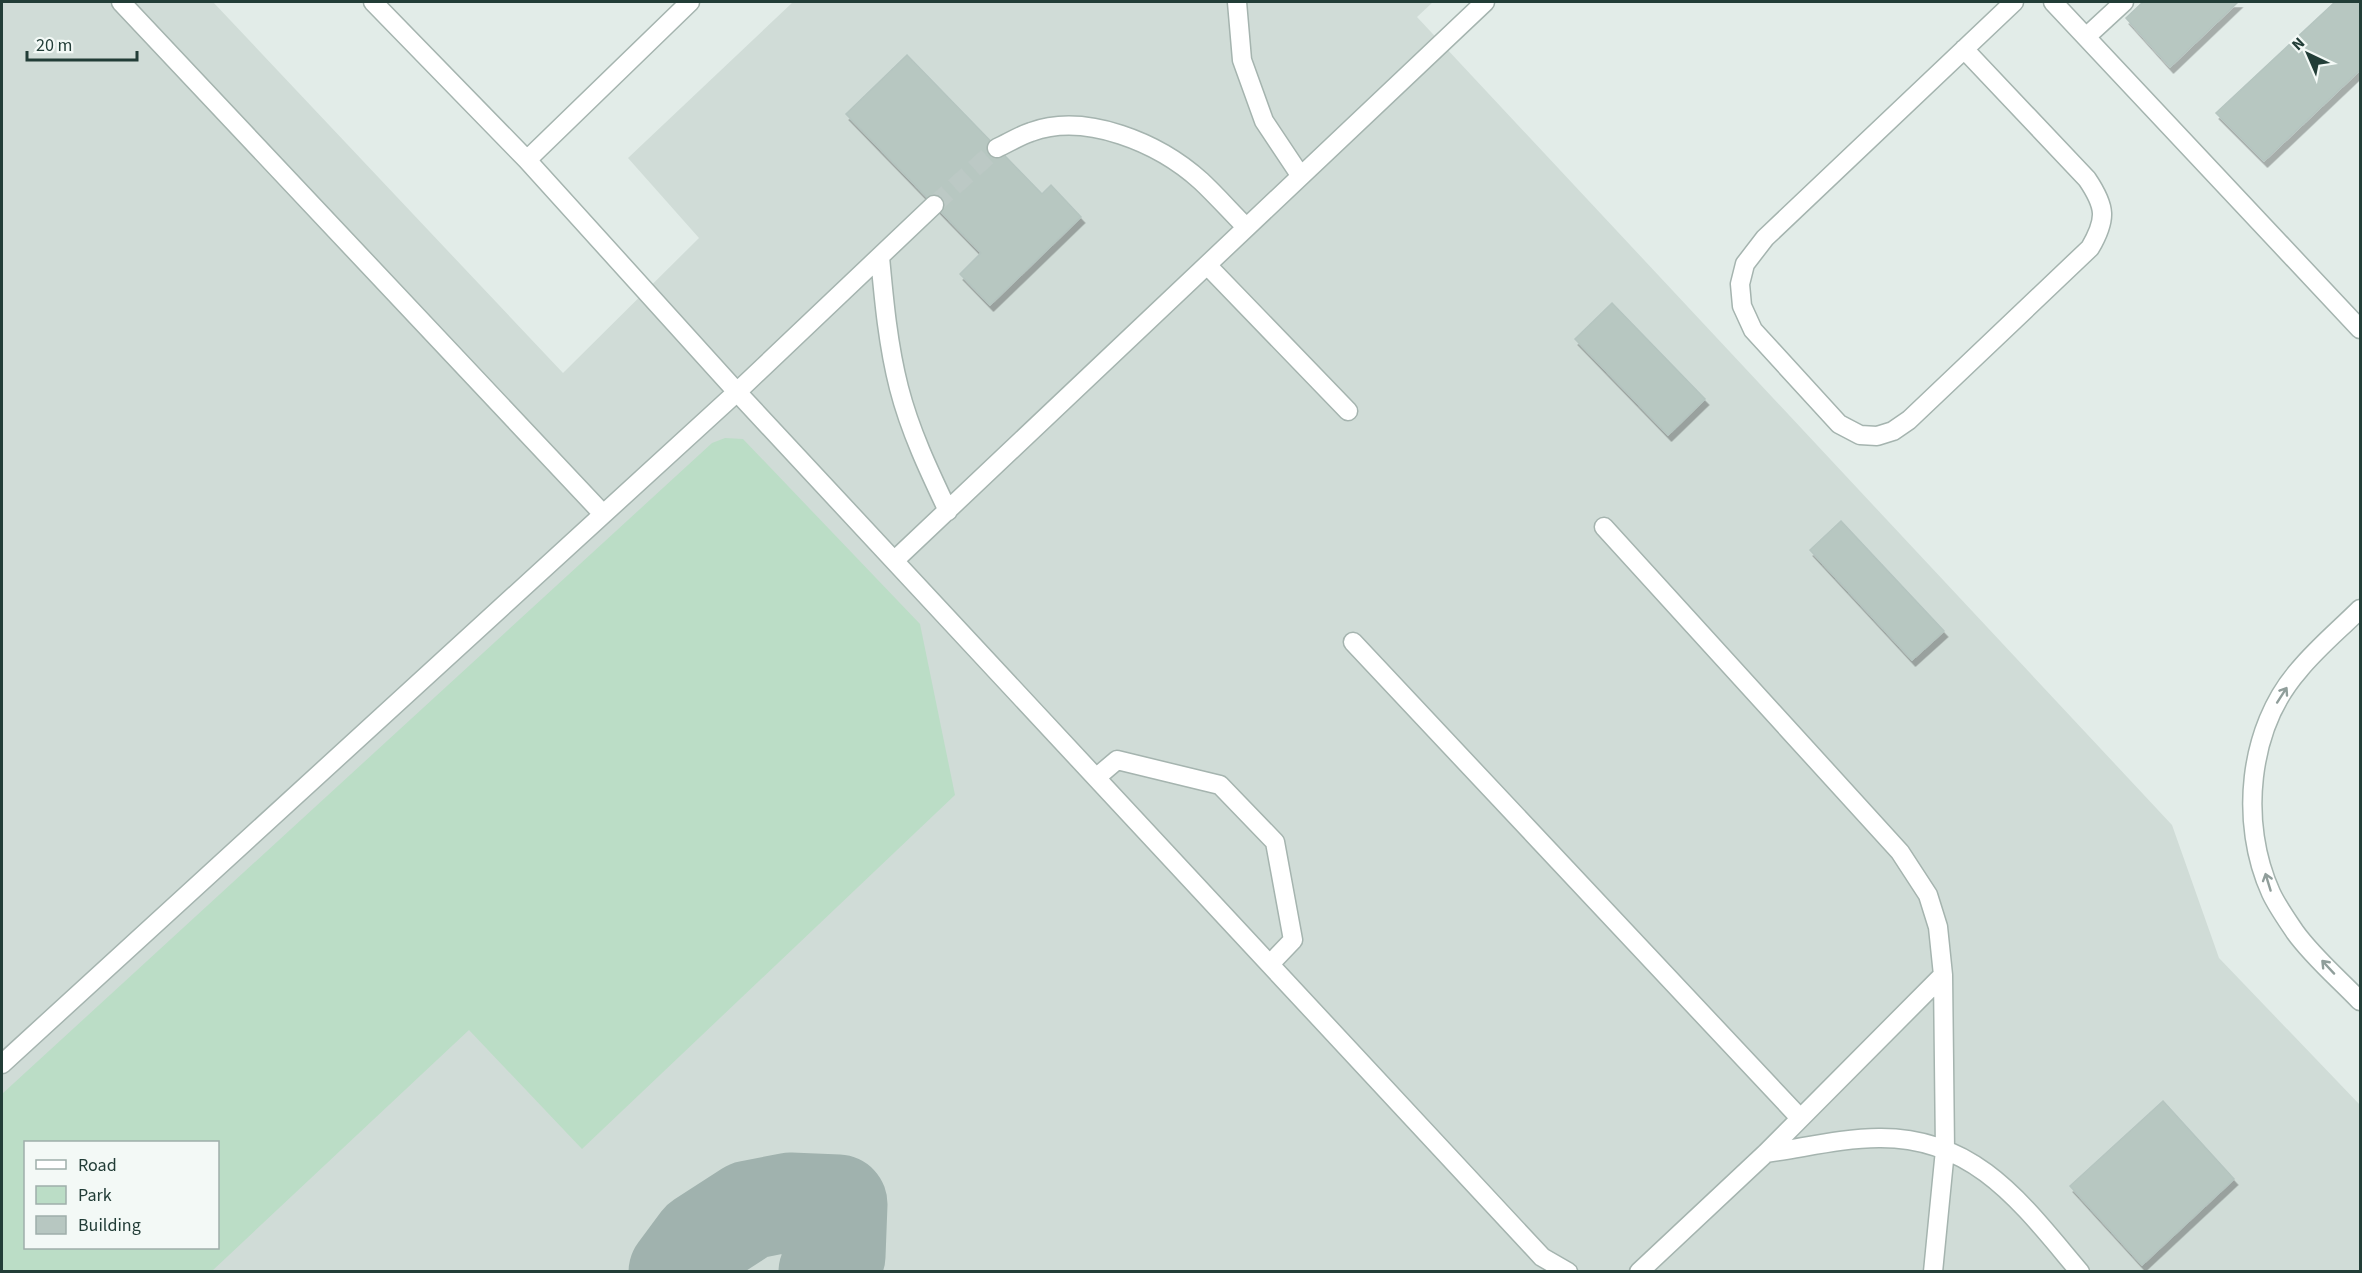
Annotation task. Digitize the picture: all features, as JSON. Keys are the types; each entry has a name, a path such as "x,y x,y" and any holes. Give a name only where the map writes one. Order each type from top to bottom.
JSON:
{"street":[{"path":"121,2 603,514"},
{"path":"373,2 527,160 737,392 1542,1257 1568,1272"},
{"path":"527,160 690,2"},
{"path":"1237,2 1242,60 1264,121 1300,175"},
{"path":"895,560 1485,2"},
{"path":"1964,49 2087,179 2099,197 2103,213 2101,229 2090,248 1909,420 1893,431 1877,436 1860,435 1839,424 1753,330 1742,306 1740,284 1745,264 1765,238 1964,49 2014,2"},
{"path":"2053,2 2361,329"},
{"path":"2086,37 2124,2"},
{"path":"997,148 1032,132 1060,126 1098,127 1131,139 1164,155 1199,179 1246,227"},
{"path":"2,1064 737,392 934,205"},
{"path":"880,256 886,323 899,388 920,451 948,511"},
{"path":"1207,265 1348,411"},
{"path":"1604,527 1900,852 1928,896 1938,927 1942,975 1945,1150 1933,1272"},
{"path":"2361,609 2298,671 2275,706 2259,746 2252,792 2255,841 2271,893 2296,933 2361,1001"},
{"path":"1353,642 1800,1118"},
{"path":"1097,777 1117,760 1220,785 1275,842 1293,940 1270,964"},
{"path":"1639,1272 1766,1153 1942,975"},
{"path":"1766,1153 1878,1138 1905,1140 1945,1150 1970,1161 1994,1177 2021,1202 2079,1272"}],"shaded area":[{"path":"2,2 213,2 563,373 699,238 628,158 793,2 1433,2 1417,17 2172,825 2219,958 2360,1105 2360,1271 2,1272"}],"green space":[{"path":"725,438 743,439 920,624 955,795 582,1149 469,1030 212,1271 2,1271 2,1094 712,443"}],"building":[{"path":"2143,2 2238,2 2170,67 2126,18"},
{"path":"2335,2 2360,2 2360,70 2264,161 2216,113"},
{"path":"907,55 1042,194 1051,185 1081,217 990,305 960,274 981,253 846,114"},
{"path":"1612,303 1705,399 1668,435 1575,339"},
{"path":"1841,521 1944,631 1912,660 1810,550"},
{"path":"2163,1101 2234,1179 2142,1265 2070,1186"}],"taxiway":[{"path":"678,1272 701,1241 749,1210 790,1202 838,1204 836,1256 828,1272"}],"tunnel":[{"path":"934,205 997,148"}]}
